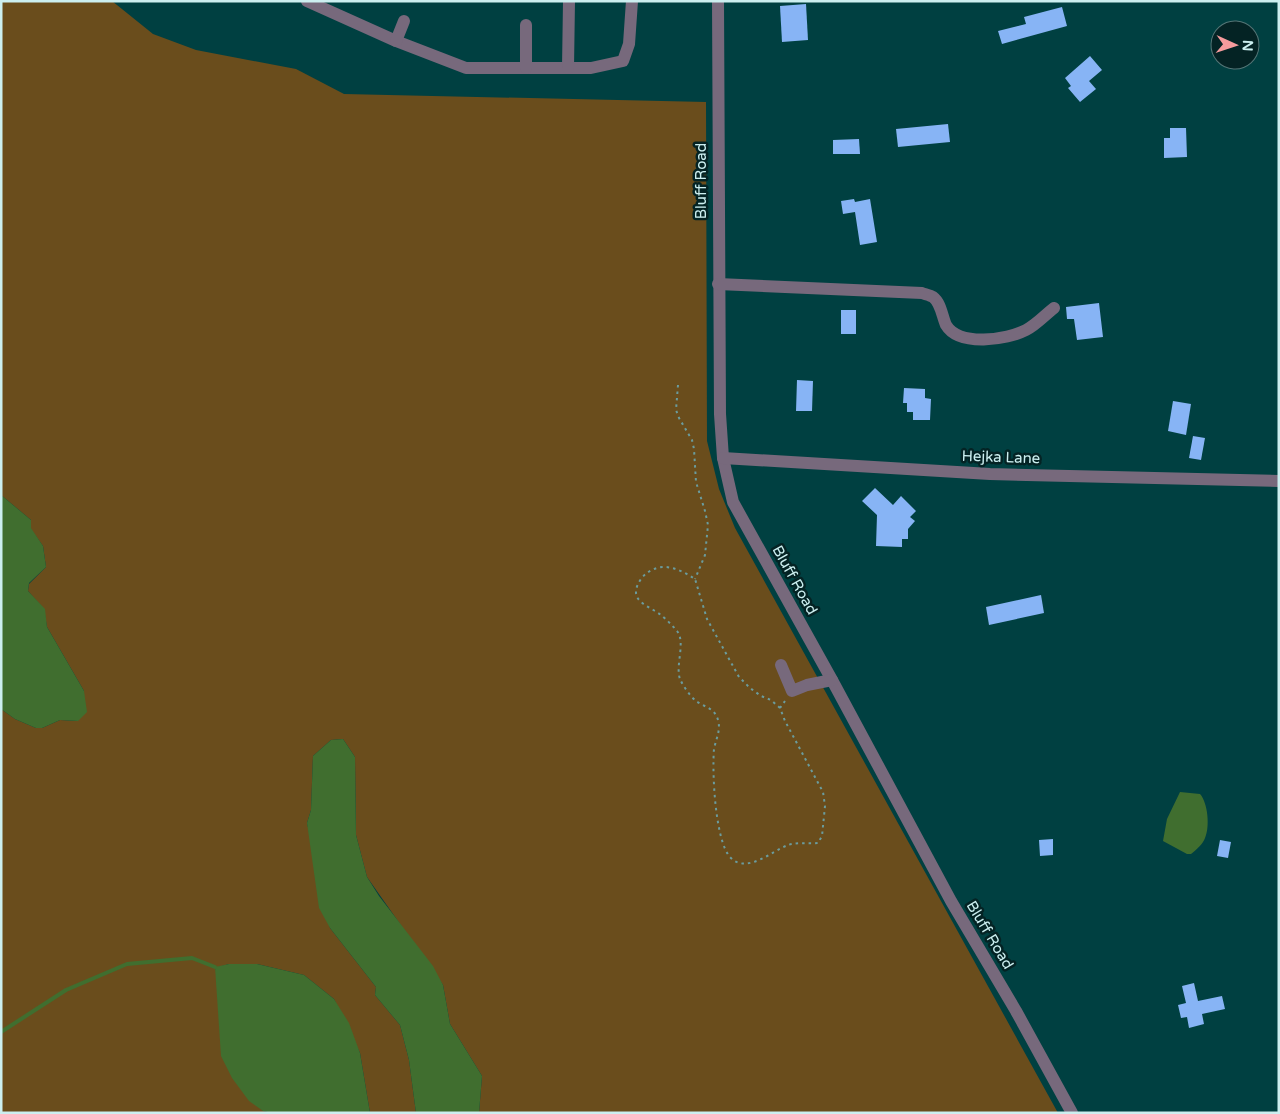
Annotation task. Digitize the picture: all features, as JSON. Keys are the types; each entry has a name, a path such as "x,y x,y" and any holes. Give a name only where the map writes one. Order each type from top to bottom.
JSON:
{"street":[{"path":"307,1 396,41 466,68 591,68 624,61 629,44 632,1"},
{"path":"568,68 569,1"},
{"name":"Bluff Road","path":"718,1 720,414 723,458 733,502 832,680 951,901 1016,1011 1072,1113"},
{"path":"396,41 404,21"},
{"path":"526,25 526,68"},
{"path":"718,284 922,293 932,297 941,310 947,327 964,338 986,340 1009,338 1027,330 1054,308"},
{"name":"Hejka Lane","path":"723,458 990,474 1279,481"},
{"path":"781,665 792,691 807,685 832,680"}],"path":[{"path":"678,385 676,410 692,440 696,482 708,525 705,556 695,580"},
{"path":"663,567 673,568 695,580 707,619 740,677 750,688 771,700 780,708 784,721 823,792 825,806 822,836 818,843 802,842 789,845 746,864 737,862 730,857 724,845 714,797 714,748 719,727 716,714 694,699 680,679 678,669 680,639 678,632 662,616 642,605 637,594 638,586 642,579 654,569 663,567"},
{"path":"780,708 792,691"}],"shaded area":[{"path":"1,1 112,1 153,34 196,50 296,69 344,94 706,102 707,441 719,489 735,528 1058,1113 479,1113 482,1076 450,1024 443,985 367,877 356,835 355,757 343,739 331,740 313,756 311,810 307,823 330,928 376,987 375,995 400,1025 409,1060 416,1113 370,1113 360,1053 334,999 304,975 257,964 229,964 215,968 263,1111 272,1113 1,1113 1,709 15,719 36,728 42,728 60,720 78,721 84,691 47,627 44,609 28,591 29,584 46,567 43,546 30,528 31,520 1,495"},
{"path":"1,495 31,520 31,528 43,546 46,567 29,583 28,591 45,609 47,627 84,691 87,712 78,721 60,720 42,728 36,728 15,719 1,709"},
{"path":"343,739 355,757 356,835 367,877 379,896 433,966 443,985 450,1024 482,1076 479,1113 416,1113 409,1060 400,1025 375,995 376,987 330,928 319,908 307,823 311,810 313,756 331,740"},
{"path":"1180,792 1200,794 1205,803 1207,833 1201,845 1191,854 1187,854 1163,841 1167,819"},
{"path":"229,964 257,964 304,975 334,999 349,1023 360,1053 370,1113 272,1113 263,1111 249,1101 232,1078 221,1056 215,967"}],"building":[{"path":"806,4 808,40 782,42 780,6"},
{"path":"1062,7 1067,26 1002,44 998,31 1026,24 1024,17"},
{"path":"1090,56 1102,70 1089,81 1096,89 1080,102 1068,88 1071,86 1065,78"},
{"path":"948,124 950,142 898,147 896,129"},
{"path":"1170,128 1186,128 1187,157 1164,158 1164,138 1170,138"},
{"path":"859,139 860,154 833,154 833,140"},
{"path":"854,199 855,202 870,199 877,242 860,245 855,212 843,214 841,201"},
{"path":"1099,303 1103,337 1077,340 1074,319 1067,319 1066,307"},
{"path":"841,310 856,310 856,334 841,334"},
{"path":"797,380 813,381 812,411 796,411"},
{"path":"904,388 925,389 925,398 931,399 930,420 913,420 913,412 907,412 907,403 903,403"},
{"path":"1173,401 1191,404 1186,435 1168,431"},
{"path":"1193,436 1205,438 1201,460 1189,458"},
{"path":"875,488 893,505 901,496 916,511 910,517 915,521 908,529 908,539 902,539 902,547 876,546 877,515 862,501"},
{"path":"1041,595 1044,613 989,625 986,607"},
{"path":"1053,839 1053,855 1040,856 1039,840"},
{"path":"1220,840 1231,842 1228,858 1217,856"},
{"path":"1194,983 1198,1001 1222,996 1225,1009 1202,1014 1204,1024 1189,1028 1187,1017 1181,1018 1178,1005 1186,1003 1182,986"}],"waterway":[{"path":"1,1032 66,990 127,964 192,958 215,967"}]}
